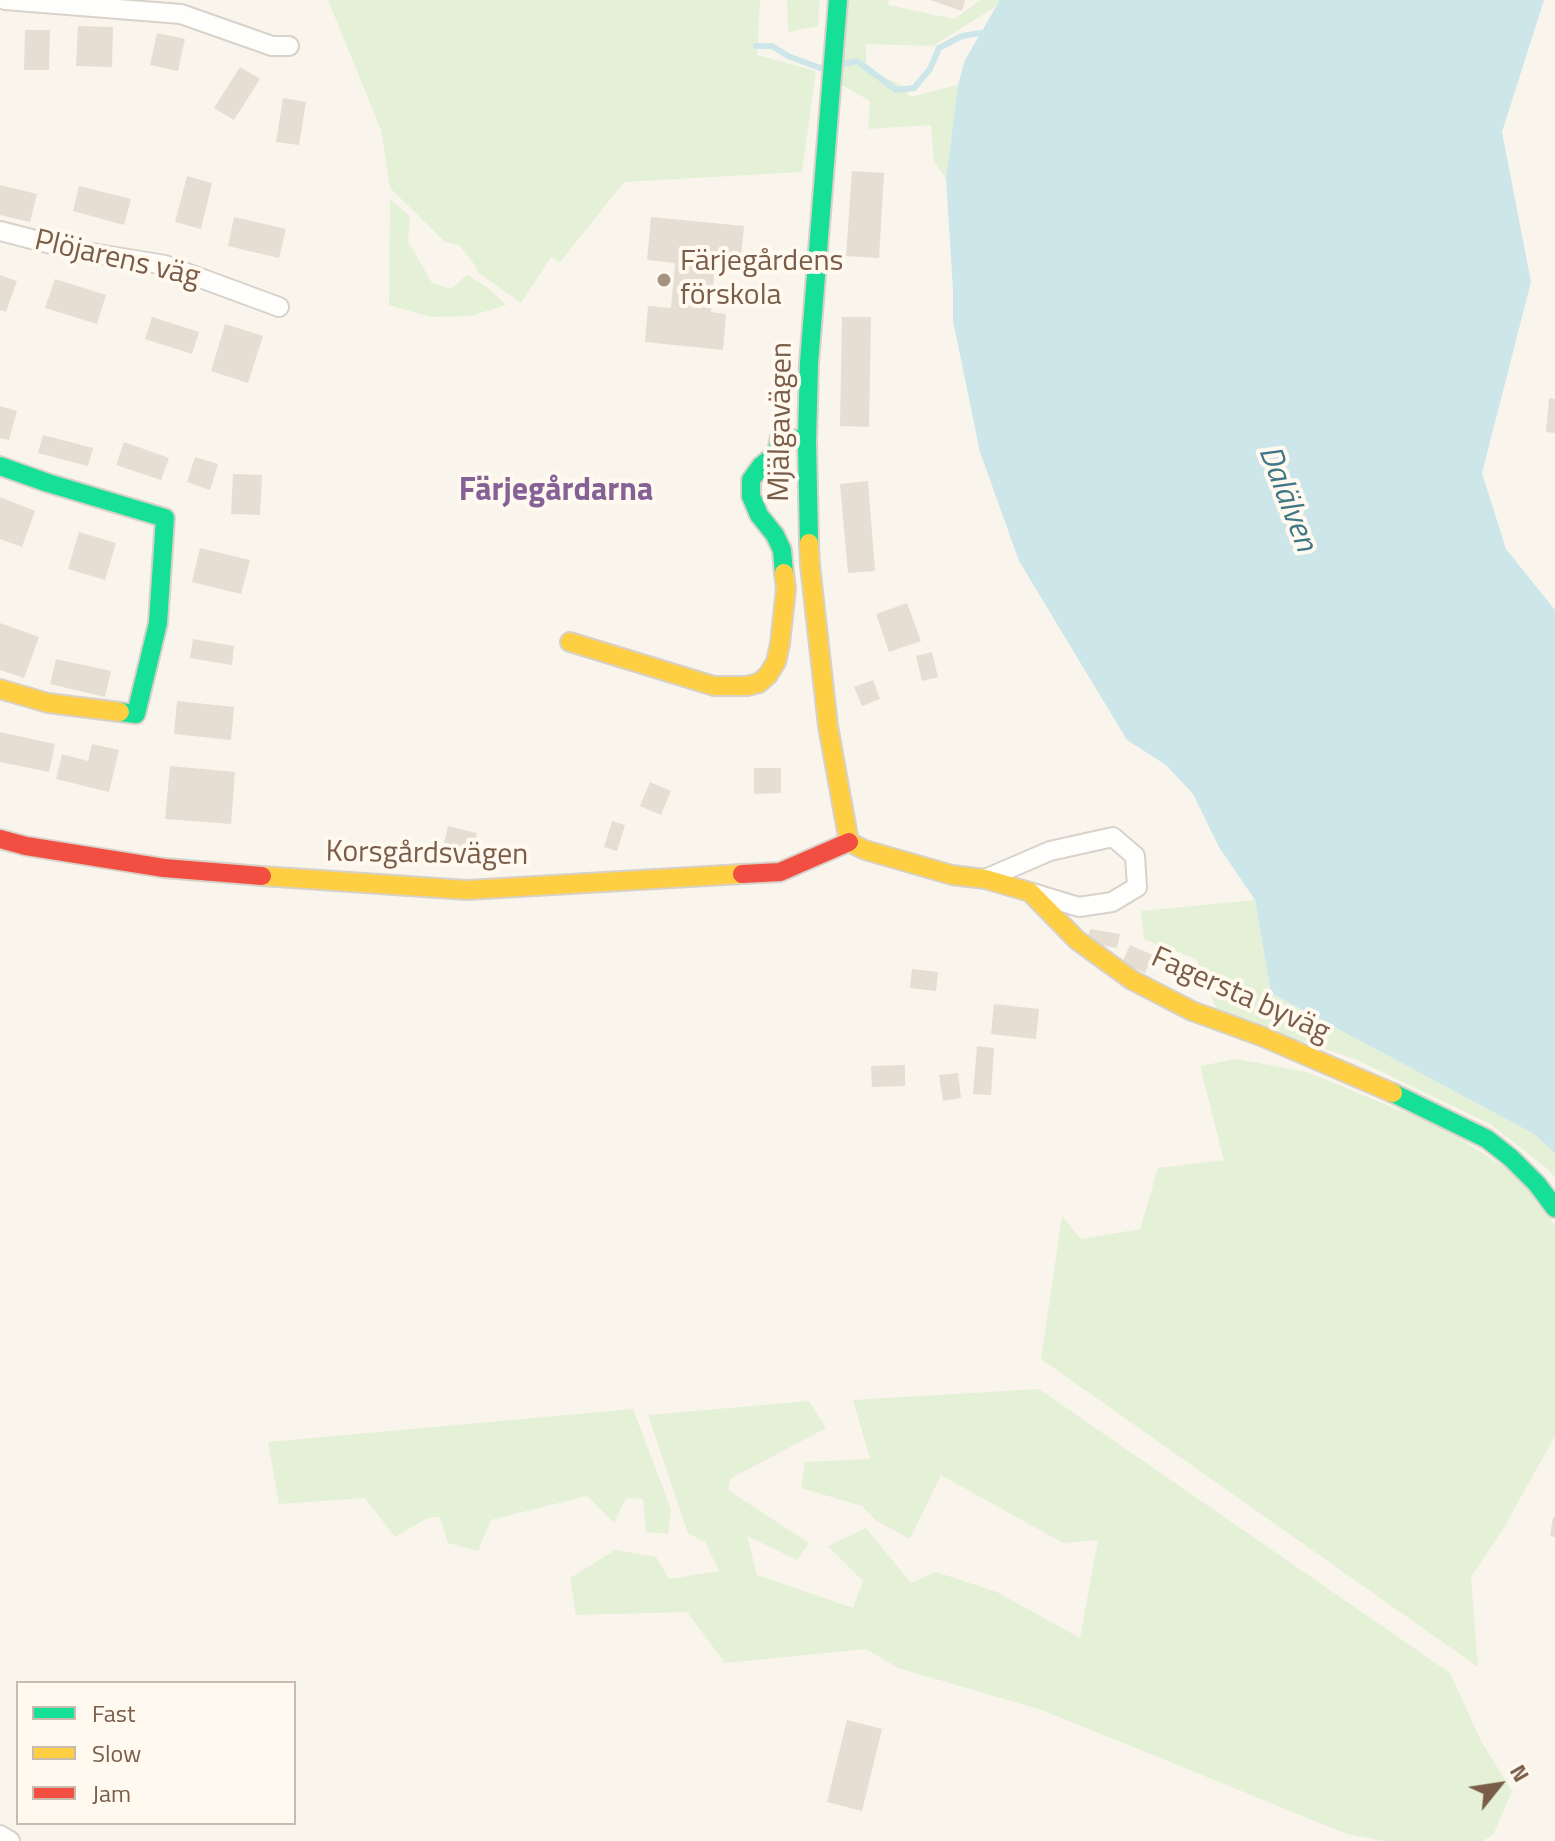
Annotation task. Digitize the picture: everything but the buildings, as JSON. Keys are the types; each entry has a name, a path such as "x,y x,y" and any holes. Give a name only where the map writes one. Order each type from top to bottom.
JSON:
{"street":[{"path":"5,0 181,14 272,46 289,46"},
{"name":"Mjälgavägen","path":"838,0 809,363 807,441 810,565 828,726 849,842"},
{"name":"Plöjarens väg","path":"0,231 74,250 165,265 279,307"},
{"path":"570,642 714,686 759,683 776,662 786,589 782,550 759,515 751,496 751,480 761,466 777,453 780,437 807,441"},
{"path":"0,466 165,518 158,623 136,714 48,703 0,689"},
{"path":"985,879 1050,851 1113,837 1135,856 1137,887 1112,902 1079,907 1030,892"},
{"name":"Korsgårdsvägen","path":"0,839 164,868 467,890 780,872 849,842"},
{"name":"Fagersta byväg","path":"849,842 865,850 952,875 985,879 1030,892 1077,940 1132,980 1192,1011 1261,1036 1388,1090 1487,1139 1537,1184 1555,1208"},
{"path":"0,1835 10,1841"}],"green space":[{"path":"328,0 760,0 757,55 816,71 802,172 624,182 560,262 551,257 521,303 479,273 459,245 445,242 390,188 381,130"},
{"path":"787,0 820,0 818,26 788,32"},
{"path":"845,0 889,0 888,5 954,19 981,0 1000,0 998,5 933,46 866,44 866,70 902,85 910,97 958,85 946,179 934,162 931,125 868,129 870,101 840,84"},
{"path":"390,199 410,216 408,241 432,283 451,289 467,275 487,287 506,305 471,316 431,317 389,305"},
{"path":"1255,900 1271,993 1534,1134 1555,1153 1555,1178 1490,1124 1355,1059 1219,1014 1196,959 1144,939 1141,911"},
{"path":"1236,1059 1307,1072 1445,1129 1521,1178 1555,1225 1555,1436 1503,1529 1471,1577 1478,1667 1041,1359 1062,1216 1081,1239 1140,1229 1158,1168 1224,1160 1200,1066"},
{"path":"1039,1389 1450,1673 1481,1741 1512,1791 1494,1833 1484,1841 1385,1841 1347,1834 1042,1710 898,1668 866,1649 725,1663 687,1612 576,1615 570,1578 615,1550 656,1557 669,1579 719,1571 705,1542 688,1533 648,1415 809,1401 826,1428 730,1479 728,1490 809,1543 797,1560 747,1536 757,1575 853,1608 863,1581 828,1546 866,1528 911,1583 936,1572 997,1592 1080,1638 1098,1540 1063,1543 941,1475 910,1539 877,1521 862,1506 801,1488 805,1462 870,1459 853,1400"},
{"path":"633,1409 671,1509 668,1534 646,1532 643,1499 626,1498 614,1523 587,1496 491,1520 478,1551 448,1543 440,1517 427,1518 395,1537 365,1498 279,1504 268,1442"}],"water":[{"name":"Dalälven","path":"1000,0 1544,0 1502,132 1531,282 1482,473 1506,549 1555,610 1555,1153 1534,1134 1271,993 1255,900 1219,847 1193,794 1166,765 1127,740 1019,561 980,452 953,321 946,179 958,85 965,60"}],"waterway":[{"path":"839,65 857,61 896,90 914,88 930,69 939,48 962,36 981,33 987,36"},
{"path":"756,46 772,46 788,56 820,68 828,66"}],"traffic: fast":[{"path":"809,543 809,363 838,0"},
{"path":"784,573 782,550 759,515 751,496 751,480 761,466 777,453 780,437 807,441"},
{"path":"0,466 165,518 158,623 136,714 120,712"},
{"path":"1393,1093 1487,1139 1537,1184 1555,1208"}],"traffic: slow":[{"path":"809,543 828,726 849,842"},
{"path":"570,642 714,686 759,683 776,662 786,589 784,573"},
{"path":"0,689 48,703 120,712"},
{"path":"849,842 865,850 952,875 985,879 1030,892 1077,940 1132,980 1192,1011 1261,1036 1393,1093"},
{"path":"262,876 467,890 742,874"}],"traffic: jam":[{"path":"0,839 164,868 262,876"},
{"path":"742,874 780,872 849,842"}],"place":[{"name":"Färjegårdens förskola","path":"664,280"}],"district":[{"name":"Färjegårdarna","path":"556,492"}]}
